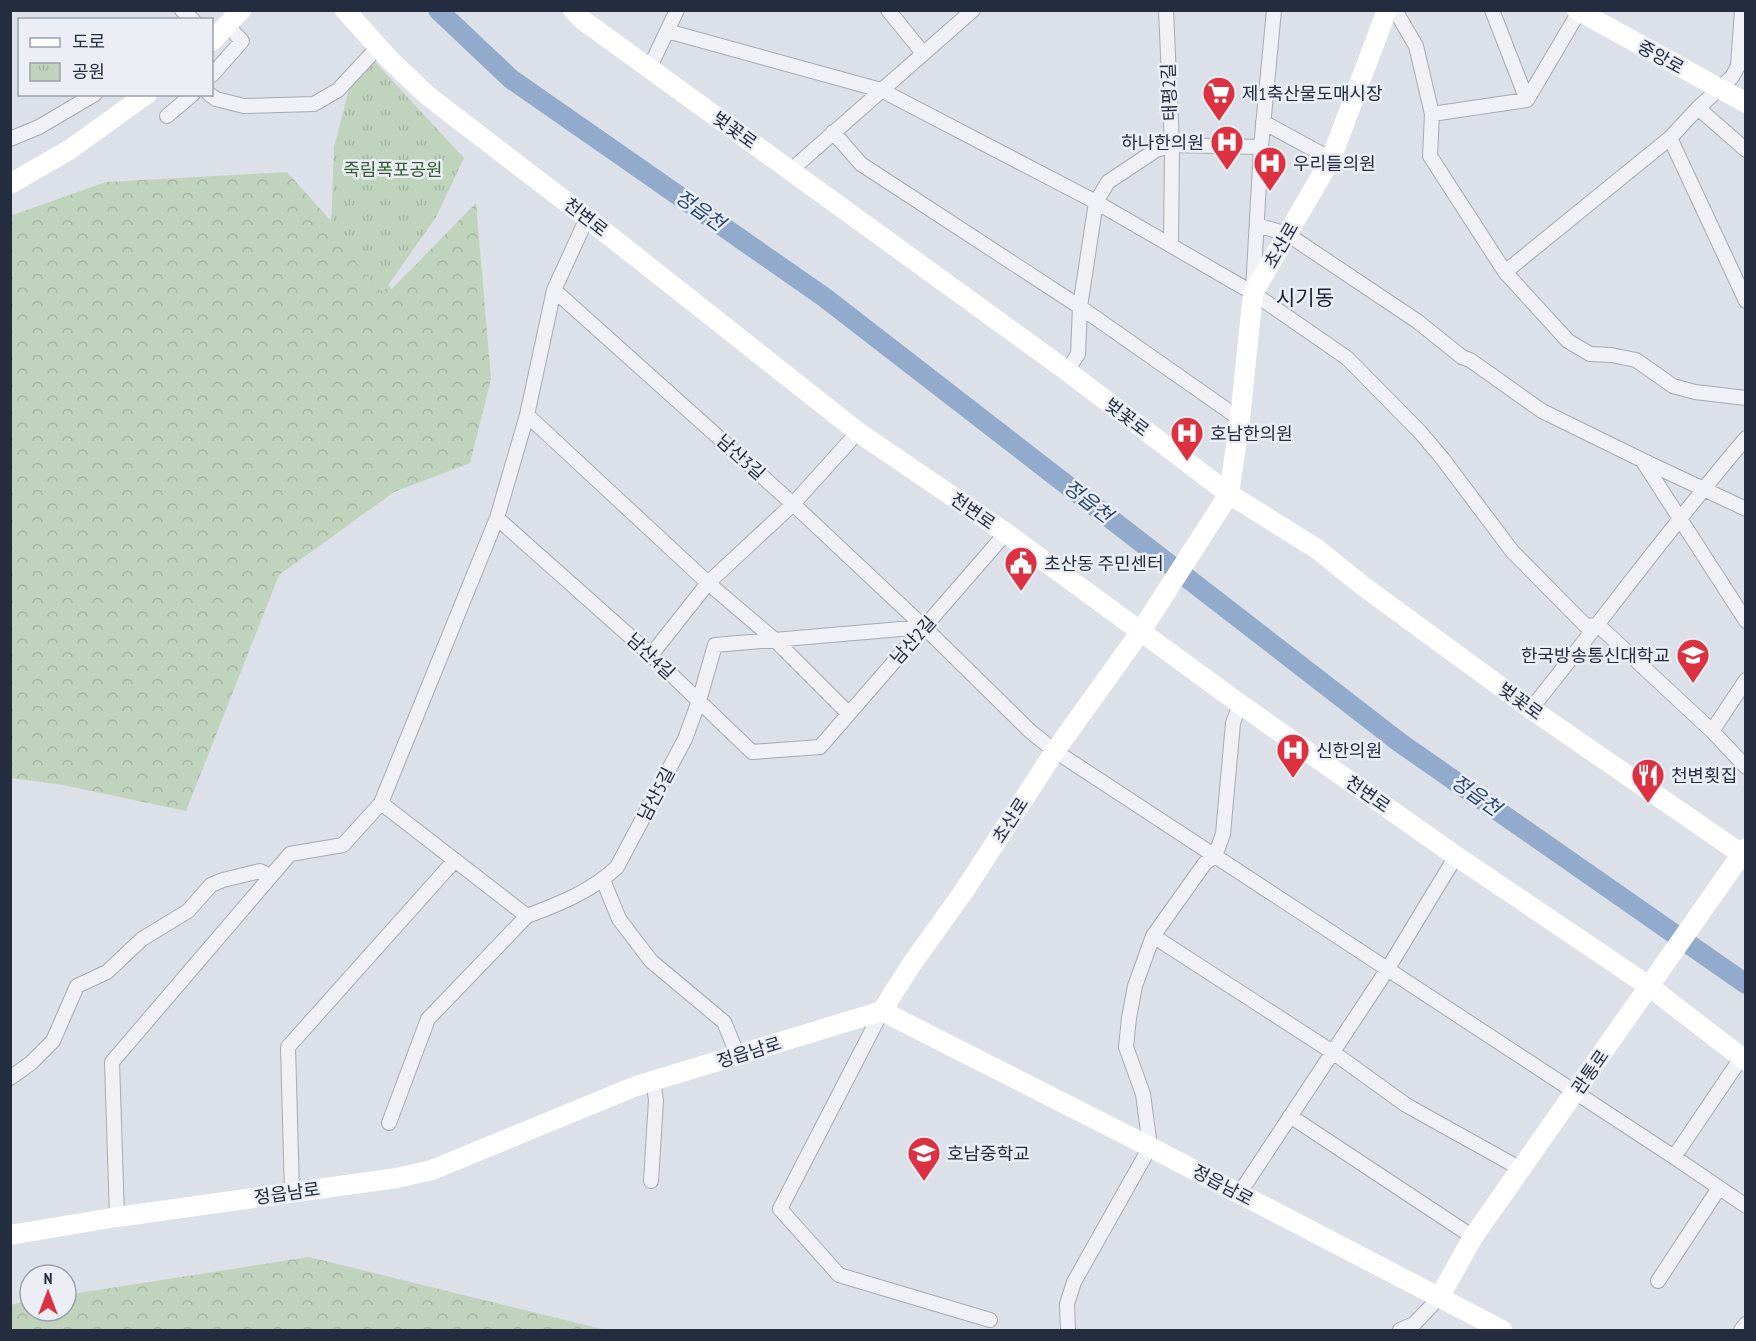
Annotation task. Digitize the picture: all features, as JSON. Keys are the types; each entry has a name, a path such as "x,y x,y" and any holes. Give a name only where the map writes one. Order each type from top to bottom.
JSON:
{"street":[{"path":"215,36 241,10"},
{"name":"천변로","path":"345,10 378,47 428,96 858,432 1006,533 1240,704 1456,856 1650,987 1743,1060"},
{"name":"벚꽃로","path":"573,10 790,171 1067,371 1229,494 1317,549 1363,586 1531,709 1744,853"},
{"path":"650,68 677,10"},
{"path":"888,10 924,53"},
{"path":"790,171 973,10"},
{"name":"태평2길","path":"1166,10 1172,145 1171,245"},
{"path":"1253,293 1261,147 1274,10"},
{"name":"초산로","path":"882,1011 911,965 971,881 1055,751 1142,631 1229,494 1240,418 1253,293 1330,159 1387,10"},
{"path":"1395,10 1416,46 1432,114 1430,156 1505,272 1568,340 1590,354 1636,360 1673,386 1695,393 1746,398"},
{"path":"1492,10 1527,100"},
{"path":"1505,272 1670,138 1732,77 1738,66 1742,10"},
{"path":"1527,100 1578,11"},
{"name":"중앙로","path":"1578,11 1746,103"},
{"path":"667,31 881,90 1096,202 1253,293 1347,358 1420,432 1512,551 1586,626 1598,625 1712,730 1746,767"},
{"path":"213,74 242,41 215,36"},
{"path":"215,36 226,60"},
{"path":"212,96 244,106 314,104 338,90 378,47"},
{"path":"10,139 39,127 92,96"},
{"path":"10,184 69,150 144,96"},
{"path":"167,116 191,96"},
{"path":"1432,114 1527,100"},
{"path":"1698,108 1746,150"},
{"path":"1263,122 1330,159"},
{"path":"833,132 861,164 1080,307 1240,418"},
{"path":"1670,138 1746,301"},
{"path":"1067,371 1078,354 1080,307 1096,202 1108,182 1156,150 1172,145 1261,147"},
{"path":"117,1218 112,1062 290,854 343,845 381,802 497,518 527,415 555,290 587,218"},
{"path":"1257,225 1287,234 1417,321 1462,357 1470,360 1542,411 1746,509"},
{"name":"남산3길","path":"555,290 793,504 924,627 1031,732 1055,751 1746,1206"},
{"path":"527,415 708,584 775,640 848,713"},
{"path":"651,655 708,584 793,504 858,432"},
{"path":"1531,709 1679,518 1746,438"},
{"path":"1642,460 1746,621"},
{"name":"남산4길","path":"497,518 651,655 752,752 820,747"},
{"name":"남산2길","path":"820,747 1006,533"},
{"name":"남산5길","path":"527,916 555,906 603,880 617,867 685,739 699,702 715,645 924,627"},
{"path":"1712,730 1746,680"},
{"path":"1068,1330 1067,1304 1074,1282 1150,1147 1143,1094 1126,1047 1135,986 1153,936 1205,863 1215,856 1223,834 1233,723 1240,704"},
{"path":"381,802 527,916 428,1019 389,1123"},
{"name":"관통로","path":"1439,1298 1473,1237 1744,853"},
{"path":"1239,1194 1334,1053 1456,856"},
{"path":"292,1192 288,1047 454,860"},
{"path":"10,1078 31,1063 53,1041 77,986 107,972 142,939 188,911 211,885 260,871 271,876"},
{"path":"603,880 619,919 651,961 724,1022 738,1056"},
{"path":"1153,936 1334,1053 1406,1105 1521,1169"},
{"path":"882,1011 780,1209 839,1275 990,1320"},
{"name":"정읍남로","path":"10,1235 397,1178 432,1170 636,1086 882,1011 1502,1330"},
{"path":"1674,1157 1743,1060"},
{"path":"651,1181 656,1100 653,1081"},
{"path":"1290,1116 1473,1237"},
{"path":"1658,1281 1719,1188"},
{"path":"1401,1330 1414,1324 1439,1298"},
{"path":"1741,1330 1746,1324"}],"green space":[{"name":"죽림폭포공원","path":"374,61 464,158 436,217 382,294 331,232 334,147 350,85"},
{"path":"287,172 392,289 476,203 491,379 470,463 394,492 279,575 186,811 63,785 11,778 10,216 106,182"},
{"path":"309,1257 606,1330 11,1330 11,1305 18,1303 18,1323 78,1323 78,1293"}],"waterway":[{"name":"정읍천","path":"438,10 511,79 824,297 1399,742 1746,984"}],"place":[{"name":"제1축산물도매시장","path":"1219,122"},
{"name":"하나한의원","path":"1227,171"},
{"name":"우리들의원","path":"1270,192"},
{"name":"호남한의원","path":"1187,462"},
{"name":"초산동 주민센터","path":"1021,592"},
{"name":"한국방송통신대학교","path":"1693,684"},
{"name":"신한의원","path":"1293,779"},
{"name":"천변횟집","path":"1648,804"},
{"name":"호남중학교","path":"924,1182"}],"district":[{"name":"시기동","path":"1305,297"}]}
